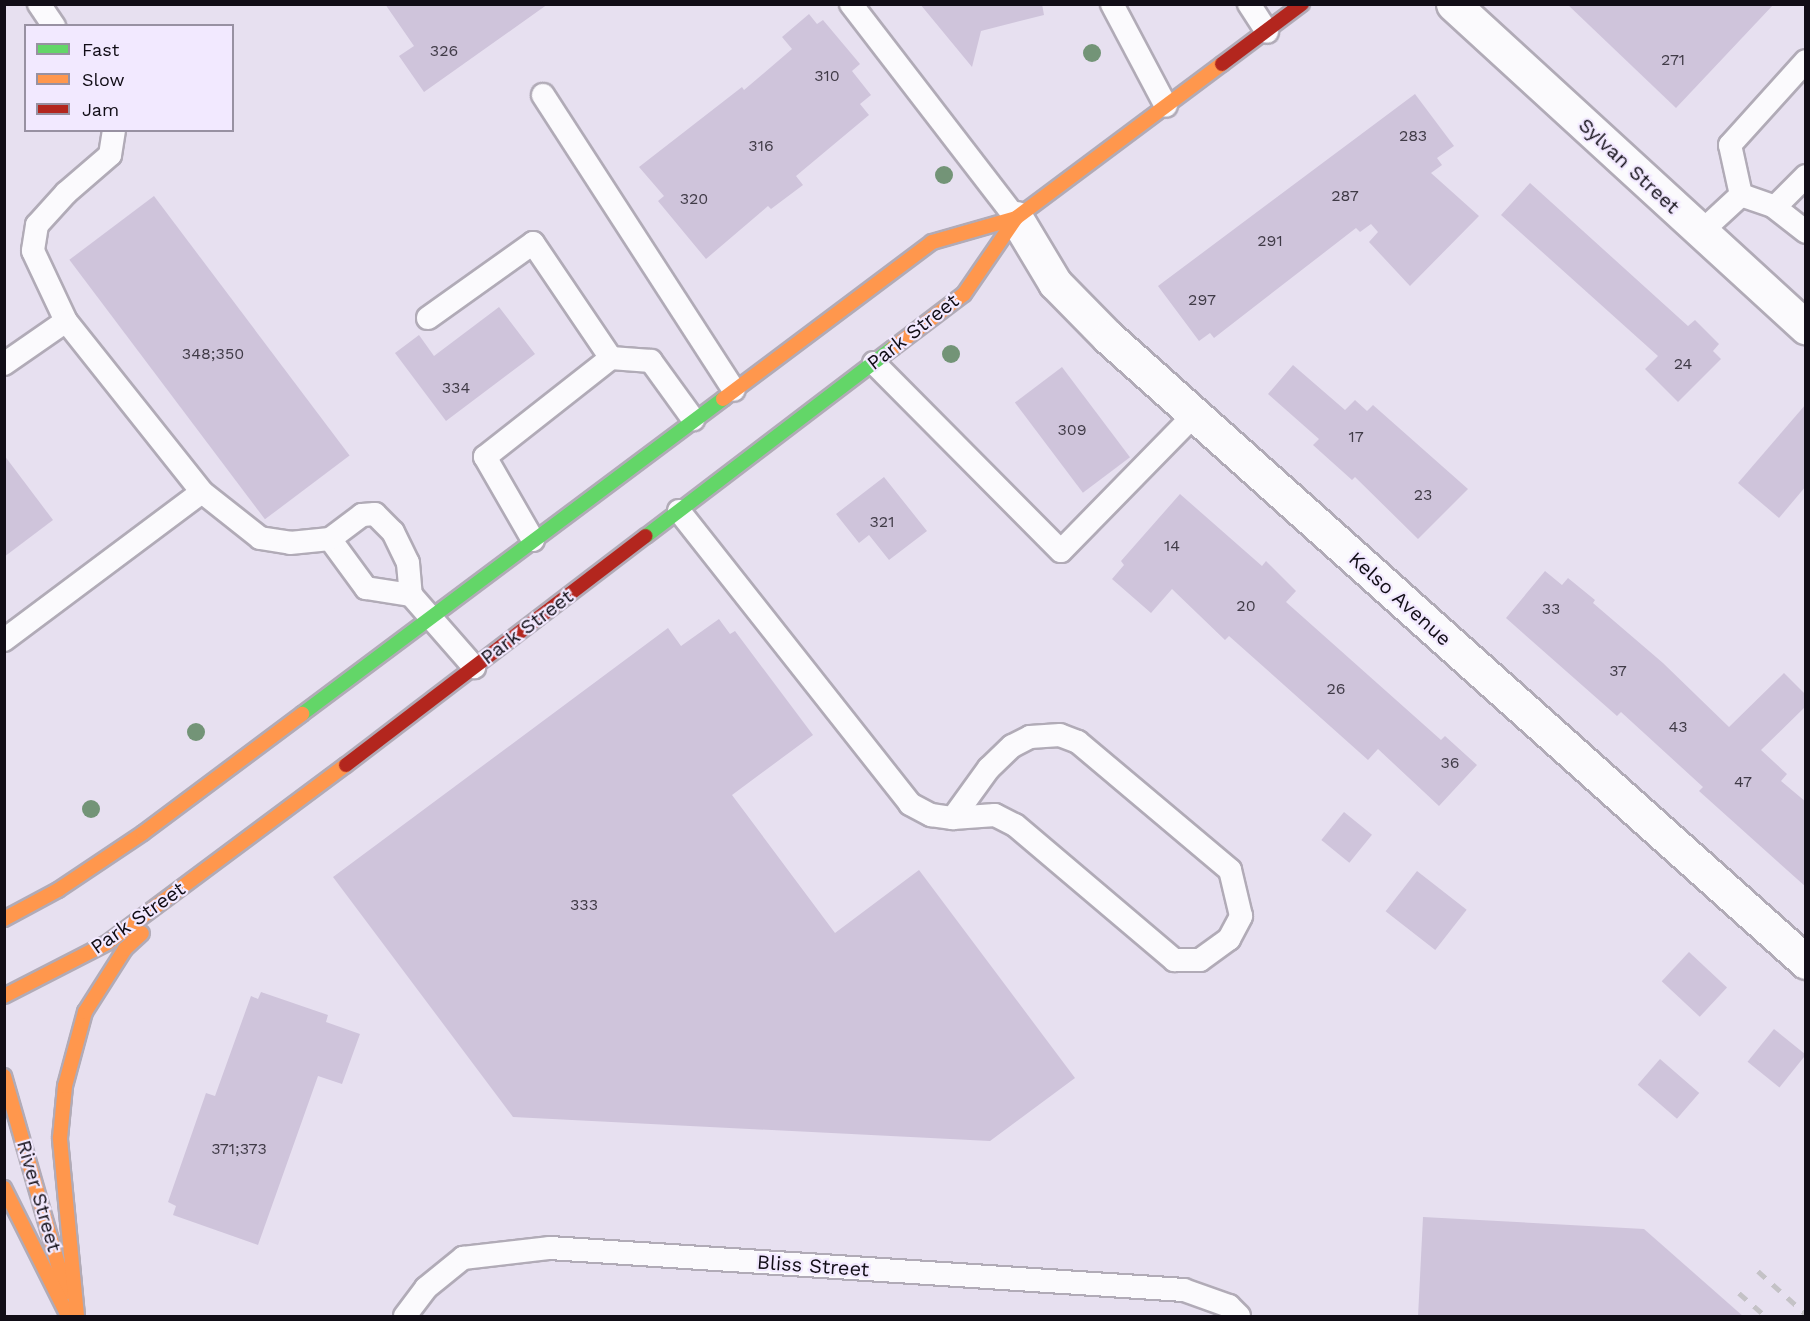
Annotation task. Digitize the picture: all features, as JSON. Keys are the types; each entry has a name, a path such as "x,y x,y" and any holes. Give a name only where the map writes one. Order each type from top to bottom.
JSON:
{"main road":[{"name":"Park Street","path":"4,996 107,943 205,872 874,363 964,294 1016,218 1302,4"},
{"name":"Park Street","path":"4,919 58,890 143,833 932,242 1016,218"},
{"path":"77,1317 60,1138 65,1086 85,1012 125,949 186,898 205,872"},
{"name":"River Street","path":"4,1076 70,1317"},
{"path":"4,1188 70,1317"}],"street":[{"name":"Sylvan Street","path":"1454,4 1701,232 1803,320"},
{"name":"Kelso Avenue","path":"1016,218 1055,283 1195,414 1806,962"}],"lane":[{"path":"39,4 53,24"},
{"path":"851,4 1016,218"},
{"path":"1112,4 1166,106"},
{"path":"1249,4 1267,32"},
{"path":"1742,195 1730,145 1806,61"},
{"path":"543,95 734,390"},
{"path":"114,132 110,155 66,193 38,225 33,251 66,321 202,492 260,538 290,543 330,539 362,515 375,514 393,532 408,563 411,595"},
{"path":"1775,207 1806,176"},
{"path":"1701,232 1742,195"},
{"path":"1742,195 1775,207 1806,232"},
{"path":"428,318 533,243 611,358"},
{"path":"4,364 66,321"},
{"path":"534,540 485,457 611,358 651,361 693,419"},
{"path":"874,363 1061,550 1195,414"},
{"path":"4,640 202,492"},
{"path":"679,511 910,804 931,815 953,818 995,815 1015,825 1174,960 1200,960 1229,939 1240,916 1230,870 1078,742 1060,735 1030,737 1012,746 989,768 953,818"},
{"path":"330,539 366,588 411,595 432,616 474,667"},
{"name":"Bliss Street","path":"405,1317 426,1288 463,1258 550,1248 1184,1290 1229,1306 1239,1317"}],"building":[{"path":"385,4 548,4 424,92 399,56 414,46"},
{"path":"920,4 1042,4 1044,15 981,31 972,67"},
{"path":"1567,4 1774,4 1676,108"},
{"path":"809,14 817,24 823,20 860,64 852,71 871,95 860,104 869,115 796,176 803,185 771,209 768,206 706,259 658,201 664,196 639,167 742,87 744,90 792,49 782,37"},
{"path":"1415,94 1454,146 1437,158 1442,165 1431,173 1479,216 1410,286 1369,242 1378,232 1371,224 1360,232 1356,228 1214,338 1210,333 1199,341 1158,286"},
{"path":"1530,183 1688,326 1695,320 1719,344 1713,351 1721,359 1678,402 1645,369 1658,356 1501,215"},
{"path":"154,196 350,456 265,519 69,260"},
{"path":"499,307 535,354 446,421 395,353 419,335 434,356"},
{"path":"1293,365 1345,410 1355,400 1367,411 1373,405 1468,489 1418,539 1355,477 1352,480 1313,445 1319,439 1268,394"},
{"path":"1062,367 1130,457 1083,493 1015,403"},
{"path":"1806,404 1806,486 1779,518 1738,483"},
{"path":"4,455 53,520 4,557"},
{"path":"884,477 927,531 889,560 869,535 859,543 836,514"},
{"path":"1180,494 1262,566 1266,561 1296,591 1286,602 1441,740 1445,736 1477,765 1439,806 1378,749 1368,760 1229,636 1225,640 1172,589 1151,613 1112,579 1124,565 1121,561"},
{"path":"1545,571 1562,585 1568,578 1595,600 1593,603 1663,663 1729,727 1784,673 1806,695 1806,706 1761,750 1787,774 1781,781 1806,802 1806,887 1699,791 1703,787 1621,712 1617,716 1506,618"},
{"path":"719,619 730,634 735,631 813,735 732,795 835,933 919,870 1075,1078 990,1141 513,1117 333,877 668,628 681,646"},
{"path":"1344,812 1372,835 1349,863 1321,840"},
{"path":"1417,871 1467,910 1435,950 1386,911"},
{"path":"1689,952 1727,987 1700,1017 1662,981"},
{"path":"261,992 328,1015 326,1022 360,1034 342,1084 318,1076 258,1245 173,1215 176,1206 168,1202 206,1093 215,1096 251,996 258,999"},
{"path":"1774,1029 1806,1055 1779,1087 1748,1062"},
{"path":"1660,1059 1699,1093 1677,1119 1638,1085"},
{"path":"1423,1217 1644,1229 1744,1317 1418,1317"}],"railway":[{"path":"1758,1271 1806,1314"},
{"path":"1739,1293 1765,1316"}],"traffic: fast":[{"path":"646,536 893,348"},
{"path":"302,714 723,399"}],"traffic: slow":[{"path":"893,348 964,294 1016,218 1222,64"},
{"path":"723,399 932,242 1016,218"},
{"path":"4,919 58,890 143,833 302,714"},
{"path":"4,996 107,943 346,765"},
{"path":"77,1316 60,1138 65,1086 85,1012 125,949 142,933"},
{"path":"4,1076 66,1292"},
{"path":"4,1188 68,1316"}],"traffic: jam":[{"path":"1222,64 1302,4"},
{"path":"346,765 646,536"}]}
